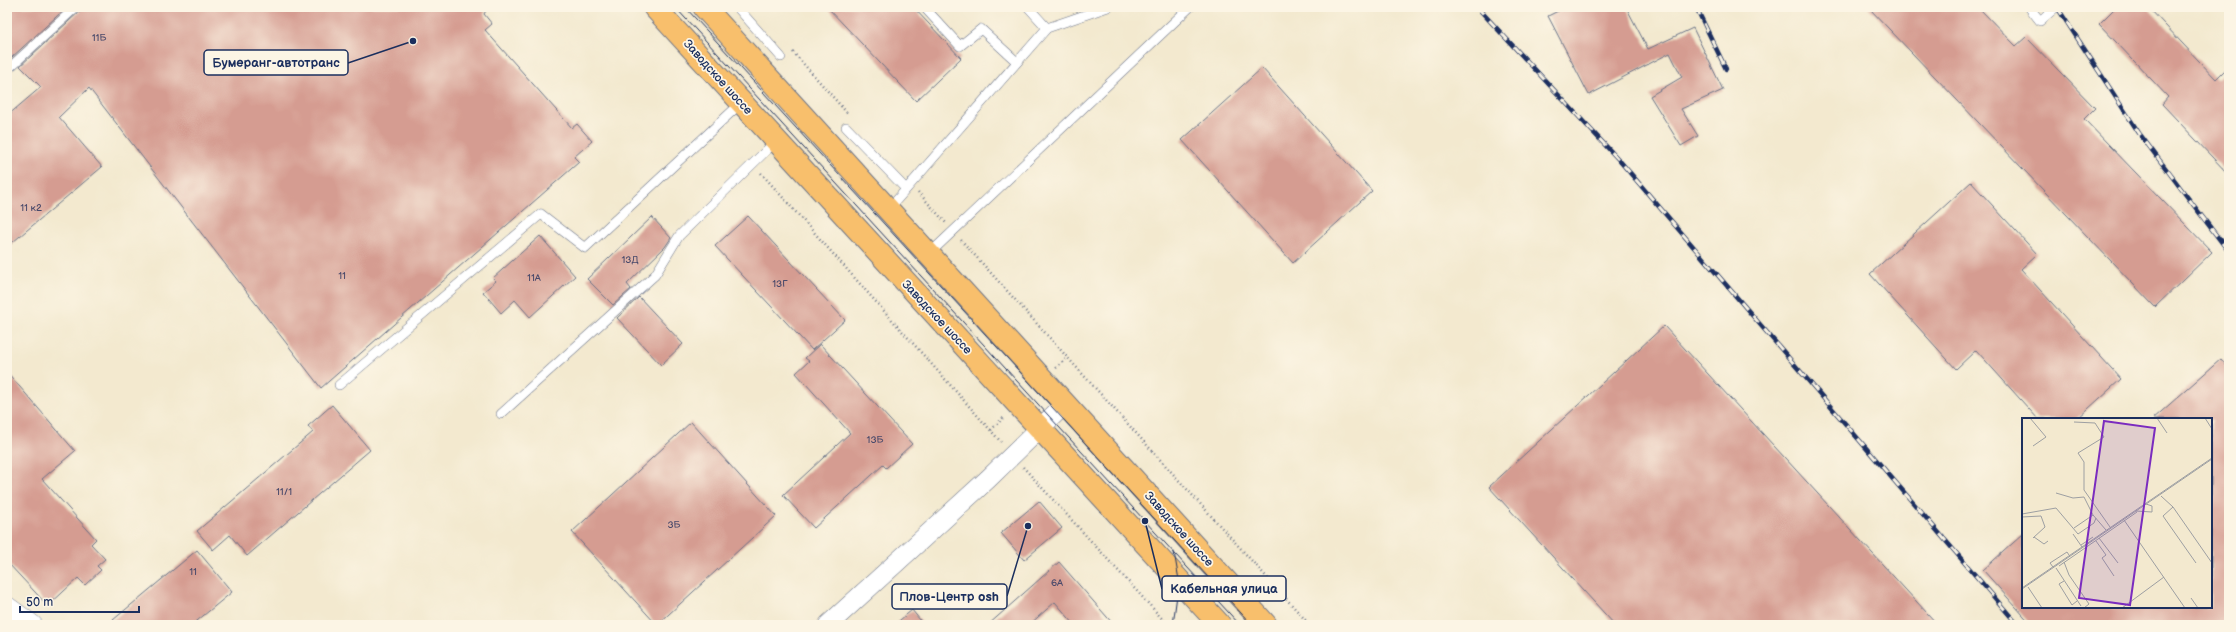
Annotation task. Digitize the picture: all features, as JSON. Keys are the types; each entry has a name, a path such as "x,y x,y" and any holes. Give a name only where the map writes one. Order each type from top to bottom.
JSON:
{"main road":[{"name":"Заводское шоссе","path":"654,7 776,142 1220,625"},
{"name":"Заводское шоссе","path":"704,7 929,254 1042,381 1066,404 1266,625"}],"street":[{"path":"828,625 1041,430 1066,404"},
{"path":"7,606 33,625"}],"lane":[{"path":"7,70 76,7"},
{"path":"737,7 782,57"},
{"path":"924,7 960,46 981,29 1017,62"},
{"path":"1028,7 1047,28"},
{"path":"888,210 1047,28 1108,7"},
{"path":"929,254 952,230 1190,7"},
{"path":"2029,7 2040,21 2056,7"},
{"path":"339,385 541,214 585,248 741,103"},
{"path":"846,127 908,186"},
{"path":"501,414 655,275 679,236 776,142"}],"path":[{"path":"789,48 852,119"},
{"path":"753,164 1013,456 1168,625"},
{"path":"908,186 952,230 1310,625"}],"building":[{"path":"7,7 67,7 11,58 7,53"},
{"path":"82,7 488,7 484,14 492,24 485,30 572,128 577,124 592,141 574,157 579,162 321,388 89,88 59,117 102,167 7,247 7,116 41,87 20,66 80,11"},
{"path":"827,7 913,7 961,58 916,101"},
{"path":"1566,7 1626,7 1648,49 1693,28 1723,90 1681,109 1698,136 1681,146 1650,96 1682,77 1670,53 1589,95 1548,16"},
{"path":"1868,7 1978,7 2016,46 2026,37 2095,108 2084,119 2212,252 2155,307"},
{"path":"2116,7 2148,7 2216,79 2229,66 2229,175 2162,104 2168,97 2099,24"},
{"path":"1262,68 1372,191 1293,263 1182,140"},
{"path":"1971,182 2037,254 2021,269 2121,379 2078,418 2037,418 1976,350 1956,369 1870,274"},
{"path":"748,216 845,320 812,350 715,246"},
{"path":"652,217 671,238 665,247 627,284 631,289 613,305 587,279"},
{"path":"540,236 575,276 530,317 515,300 501,313 483,292 496,281 493,278"},
{"path":"639,297 683,344 661,365 617,318"},
{"path":"1664,326 1938,625 1615,625 1489,487"},
{"path":"820,344 912,444 886,468 883,465 814,528 783,495 850,433 796,373 809,361 805,358"},
{"path":"2221,359 2229,368 2229,625 2032,625 1983,570 2022,535 2022,608 2212,608 2212,418 2154,418"},
{"path":"7,372 75,451 42,479 96,539 91,544 105,559 97,566 101,570 85,585 78,578 48,606 7,562"},
{"path":"332,405 370,450 247,556 230,535 213,550 197,531 313,432 308,426"},
{"path":"691,422 776,516 657,625 572,532"},
{"path":"1039,501 1062,528 1024,560 1001,533"},
{"path":"197,550 232,592 192,625 107,625"},
{"path":"1059,562 1114,625 1075,625 1055,602 1029,625 988,625"},
{"path":"912,610 924,625 894,625"}],"tram line":[{"path":"675,7 1240,625"},
{"path":"685,7 1252,625"},
{"path":"1173,625 1179,580 1174,552"}],"railway":[{"path":"1477,7 1619,160 2018,625"},
{"path":"1696,7 1726,69"},
{"path":"2057,7 2139,133 2229,252"}],"place":[{"name":"Бумеранг-автотранс","path":"413,41"},
{"name":"Кабельная улица","path":"1145,521"},
{"name":"Плов-Центр osh","path":"1028,526"}]}
